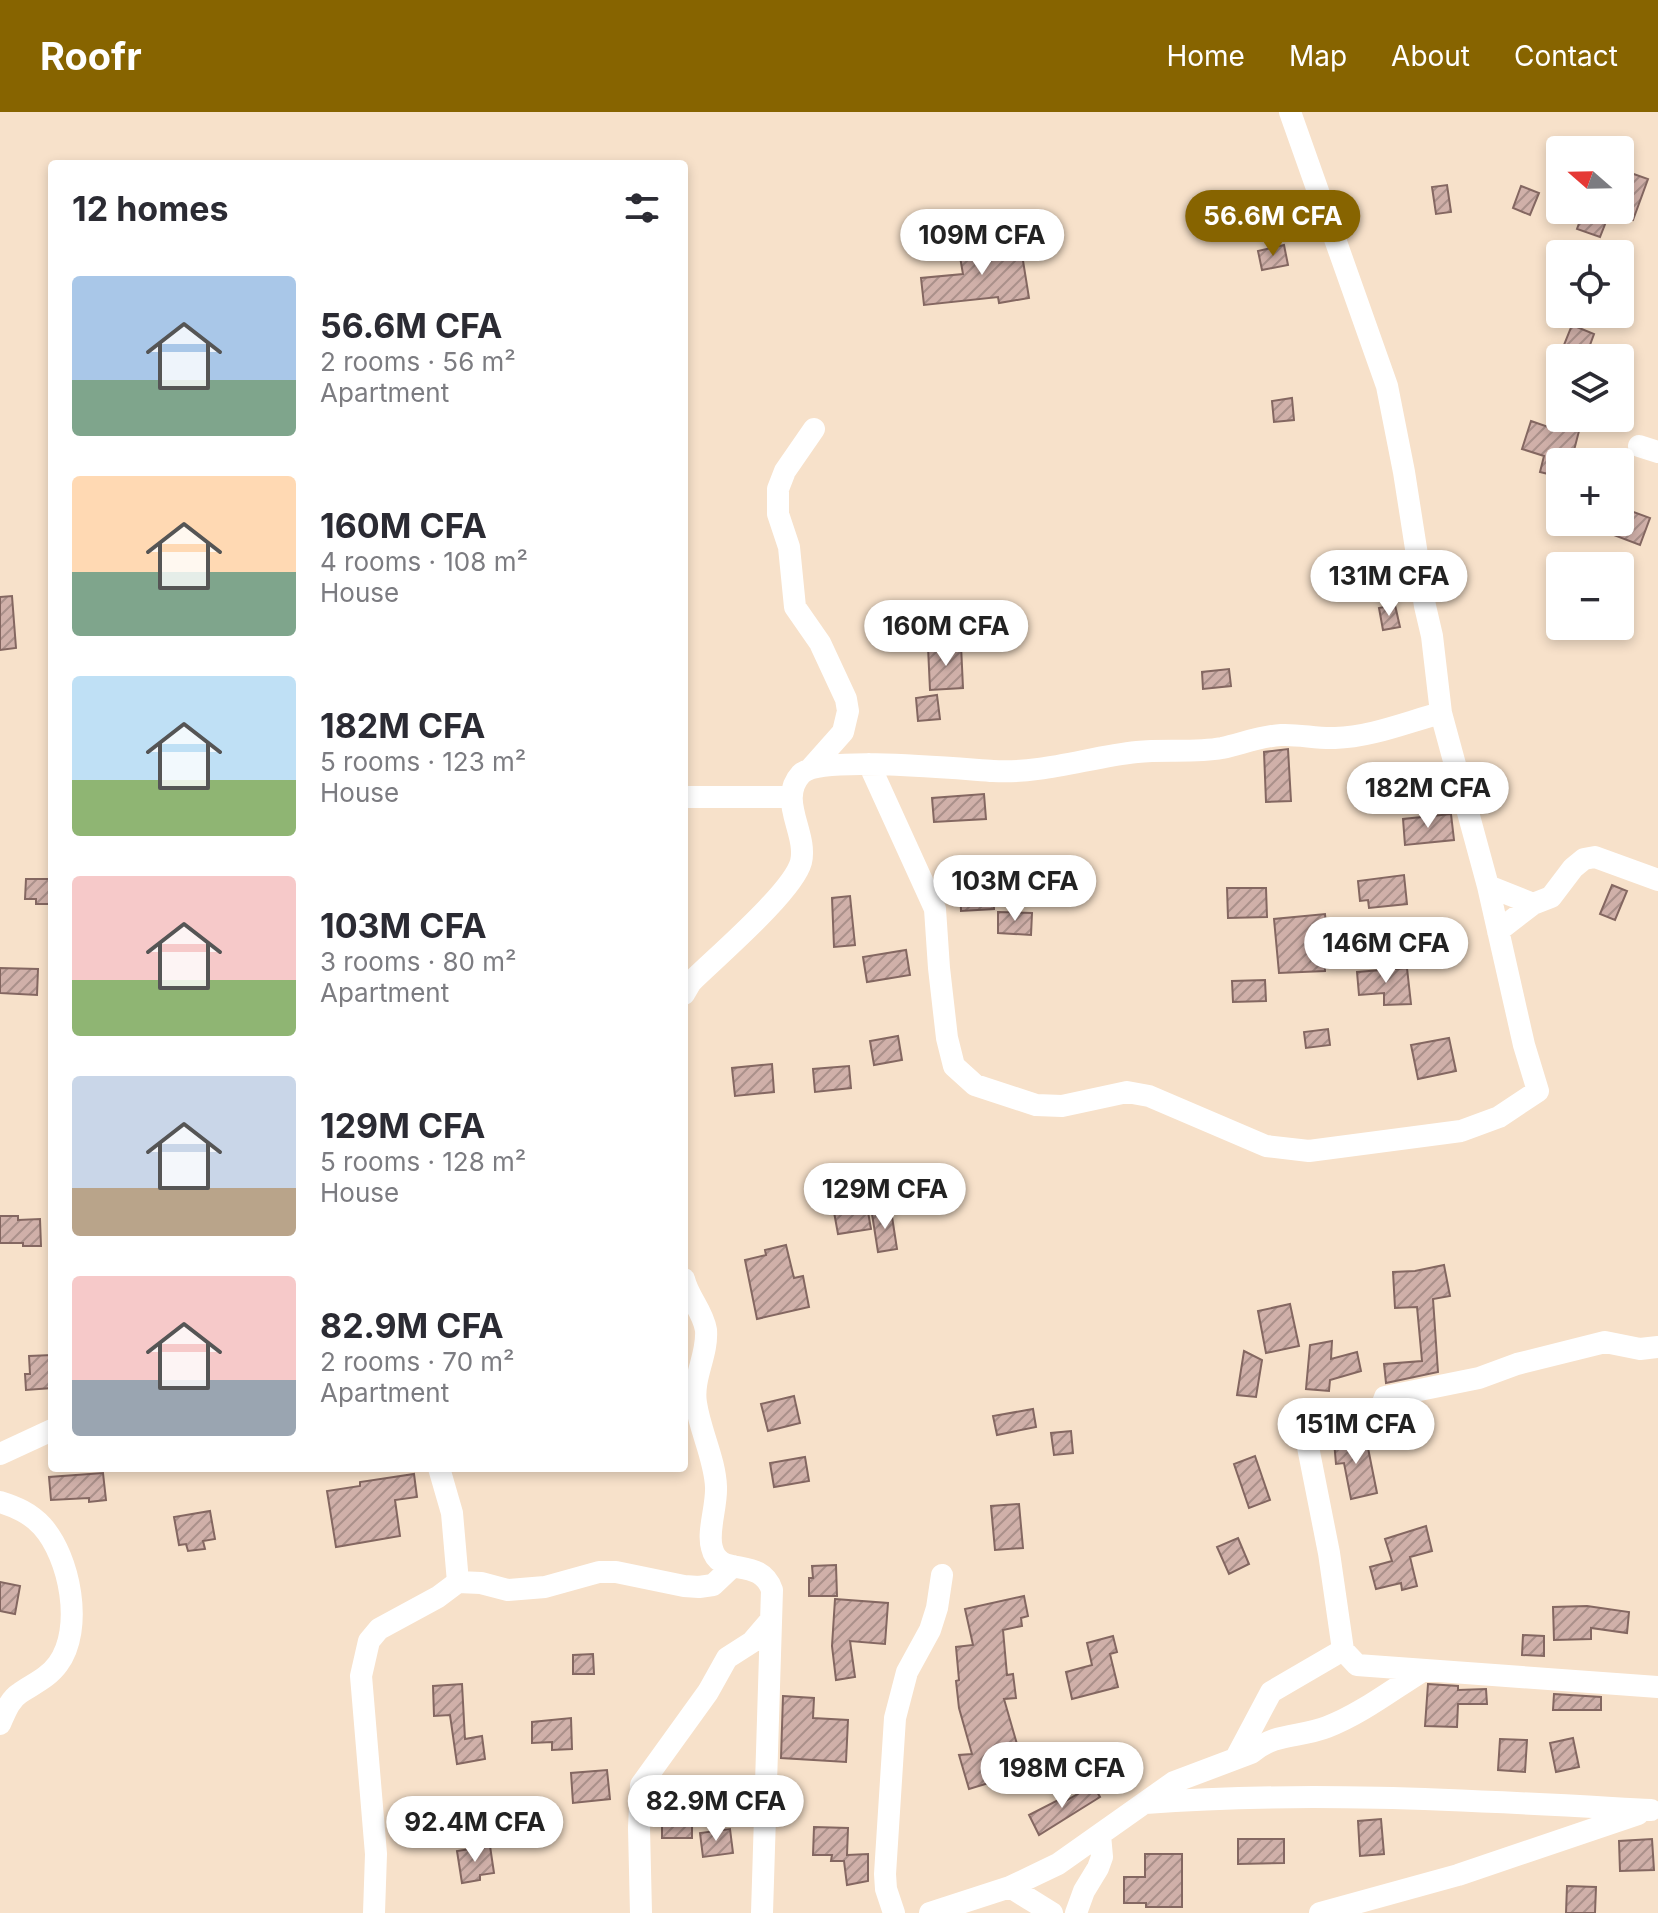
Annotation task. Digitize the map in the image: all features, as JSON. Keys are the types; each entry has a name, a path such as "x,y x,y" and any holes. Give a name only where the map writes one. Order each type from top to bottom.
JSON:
{"street":[{"path":"869,764 935,909 947,1038 954,1066 975,1085 1036,1105 1062,1106 1127,1092 1149,1096 1266,1146 1309,1151 1461,1131 1499,1117 1538,1091 1524,1045 1488,886 1441,713 1432,636 1387,386 1290,112"},
{"path":"688,987 777,897 795,874 801,862 801,851 791,797 800,775 811,768 843,732 848,711 846,699 820,643 795,607 789,547 778,514 778,489 785,471 814,429"},
{"path":"811,768 869,764 1004,772 1031,770 1136,752 1220,748 1279,735 1335,738 1362,735 1441,713"},
{"path":"688,797 791,797"},
{"path":"1498,931 1533,904 1551,897 1573,868 1584,859 1595,857 1658,880"},
{"path":"1488,886 1533,904"},
{"path":"688,1288 706,1329 695,1401 716,1484 716,1510 710,1540 712,1553 719,1561 758,1571 769,1580 772,1590 762,1913"},
{"path":"1658,1347 1640,1349 1605,1342 1517,1364 1479,1378 1385,1397 1382,1407 1374,1415 1319,1428 1307,1442 1329,1553 1343,1650 1357,1665 1658,1687"},
{"path":"0,1454 48,1432"},
{"path":"440,1472 452,1513 458,1582"},
{"path":"0,1502 23,1510 43,1526 59,1553 73,1616 68,1645 58,1664 36,1685 18,1694 0,1724"},
{"path":"374,1913 376,1854 361,1676 369,1641 379,1629 438,1597 458,1582 481,1583 508,1590 545,1587 599,1572 616,1572 699,1587 713,1585 733,1566"},
{"path":"894,1913 885,1874 895,1718 907,1672 930,1630 942,1575"},
{"path":"641,1913 641,1785 708,1692 727,1658 752,1642 770,1621"},
{"path":"1237,1756 1271,1692 1343,1650"},
{"path":"930,1913 994,1897 1058,1864 1174,1782 1251,1753 1259,1746 1285,1735 1327,1727 1424,1670"},
{"path":"1143,1803 1217,1797 1433,1798 1654,1809"},
{"path":"1320,1913 1458,1875 1654,1809"},
{"path":"1078,1912 1084,1891 1102,1857 1100,1835"},
{"path":"994,1897 1052,1913"}],"building":[{"path":"1634,174 1648,179 1634,217"},
{"path":"1447,185 1451,212 1436,214 1432,187"},
{"path":"1521,186 1539,193 1530,215 1513,208"},
{"path":"1579,224 1605,224 1600,237 1577,229"},
{"path":"1020,242 1029,298 999,303 998,297 924,305 921,278 963,274 959,251"},
{"path":"1284,245 1288,265 1262,270 1258,251"},
{"path":"1571,328 1594,334 1590,344 1564,344"},
{"path":"1292,398 1294,420 1274,422 1272,401"},
{"path":"1531,421 1546,426 1546,432 1579,432 1575,448 1546,448 1546,474 1540,472 1544,456 1522,449"},
{"path":"1634,512 1650,518 1640,545 1616,536 1634,536"},
{"path":"12,596 16,648 0,650 0,597"},
{"path":"1395,605 1400,627 1383,630 1379,608"},
{"path":"961,645 963,688 930,690 928,647"},
{"path":"1229,669 1231,686 1203,689 1202,672"},
{"path":"937,695 940,719 918,721 916,698"},
{"path":"1288,749 1291,801 1266,802 1264,752"},
{"path":"984,794 986,819 934,822 932,798"},
{"path":"1451,814 1454,840 1405,845 1403,819"},
{"path":"1404,875 1407,904 1369,908 1368,900 1360,901 1358,881"},
{"path":"26,879 48,879 48,904 36,904 36,899 25,899"},
{"path":"993,881 994,909 961,911 960,882"},
{"path":"1612,885 1627,891 1615,920 1600,914"},
{"path":"1227,888 1266,888 1267,917 1228,918"},
{"path":"850,896 855,945 834,947 832,898"},
{"path":"998,912 1032,913 1031,935 998,933"},
{"path":"1325,914 1328,946 1324,947 1325,971 1279,973 1274,919"},
{"path":"906,950 910,975 867,982 863,957"},
{"path":"0,968 38,969 37,995 0,993"},
{"path":"1407,968 1411,1004 1384,1005 1384,993 1359,995 1357,972"},
{"path":"1265,980 1266,1001 1233,1002 1232,981"},
{"path":"1328,1029 1330,1045 1306,1048 1304,1032"},
{"path":"898,1036 902,1060 874,1065 870,1041"},
{"path":"1449,1038 1456,1071 1418,1079 1411,1045"},
{"path":"772,1064 774,1092 735,1096 732,1068"},
{"path":"849,1066 851,1088 815,1092 813,1069"},
{"path":"867,1206 871,1229 838,1234 834,1212"},
{"path":"891,1210 897,1249 878,1252 872,1214"},
{"path":"0,1216 18,1216 18,1220 40,1219 41,1246 0,1243"},
{"path":"786,1245 794,1278 803,1276 809,1307 757,1319 745,1260 766,1255 765,1250"},
{"path":"1444,1265 1450,1296 1433,1299 1438,1372 1386,1383 1384,1364 1422,1361 1417,1307 1395,1308 1393,1272"},
{"path":"1290,1304 1299,1346 1266,1353 1258,1311"},
{"path":"1332,1341 1331,1359 1357,1352 1361,1371 1330,1380 1329,1391 1306,1389 1310,1345"},
{"path":"1244,1351 1262,1360 1256,1397 1237,1395"},
{"path":"48,1355 48,1388 26,1390 25,1374 30,1374 29,1356"},
{"path":"794,1396 800,1423 768,1431 761,1404"},
{"path":"1033,1409 1036,1427 997,1435 993,1416"},
{"path":"1071,1431 1073,1453 1054,1455 1051,1433"},
{"path":"1366,1438 1377,1493 1351,1499 1344,1463 1336,1464 1334,1441"},
{"path":"1255,1456 1270,1500 1249,1508 1234,1464"},
{"path":"805,1457 809,1481 774,1487 770,1463"},
{"path":"103,1473 106,1500 51,1500 49,1477"},
{"path":"414,1474 417,1497 395,1500 400,1536 336,1547 327,1491 360,1486 360,1482"},
{"path":"1019,1504 1023,1548 995,1550 991,1506"},
{"path":"210,1511 215,1539 203,1541 205,1549 188,1551 186,1544 179,1545 174,1517"},
{"path":"1426,1526 1432,1551 1410,1557 1417,1586 1402,1590 1401,1583 1376,1589 1370,1567 1392,1561 1385,1539"},
{"path":"1238,1538 1249,1564 1229,1574 1217,1547"},
{"path":"836,1565 837,1596 809,1596 812,1566"},
{"path":"0,1582 20,1586 15,1614 0,1611"},
{"path":"1024,1596 1028,1616 1021,1618 1022,1626 1003,1630 1007,1675 1013,1674 1016,1698 1004,1699 1025,1772 969,1789 959,1755 972,1754 959,1708 956,1681 959,1680 956,1647 973,1645 965,1609"},
{"path":"835,1599 888,1603 885,1644 850,1641 855,1677 836,1680 832,1646"},
{"path":"1587,1606 1629,1612 1627,1633 1591,1628 1591,1639 1554,1640 1553,1607"},
{"path":"1523,1635 1544,1636 1544,1656 1522,1655"},
{"path":"1113,1636 1117,1652 1110,1654 1118,1687 1072,1699 1066,1672 1092,1665 1087,1643"},
{"path":"593,1654 594,1674 573,1674 573,1655"},
{"path":"462,1684 465,1739 482,1736 485,1759 457,1764 450,1715 434,1716 433,1686"},
{"path":"1428,1684 1458,1686 1458,1690 1486,1689 1487,1704 1458,1704 1457,1727 1425,1726"},
{"path":"1554,1694 1601,1697 1601,1710 1553,1710"},
{"path":"783,1696 814,1698 813,1718 848,1720 846,1762 781,1758"},
{"path":"571,1718 572,1749 552,1750 552,1742 532,1743 532,1722"},
{"path":"1573,1738 1579,1767 1556,1772 1550,1743"},
{"path":"1500,1739 1527,1740 1525,1772 1498,1770"},
{"path":"607,1770 610,1799 573,1803 571,1773"},
{"path":"1093,1785 1100,1797 1039,1835 1029,1815 1060,1799 1062,1803"},
{"path":"692,1808 692,1838 662,1838 662,1809"},
{"path":"1381,1819 1384,1854 1360,1856 1358,1821"},
{"path":"814,1827 848,1828 847,1855 868,1854 868,1881 847,1885 844,1861 831,1861 832,1855 813,1855"},
{"path":"730,1829 733,1853 703,1857 700,1833"},
{"path":"1238,1839 1284,1839 1284,1863 1238,1864"},
{"path":"1652,1839 1654,1870 1620,1871 1619,1841"},
{"path":"490,1846 494,1873 480,1875 480,1880 462,1883 457,1851"},
{"path":"1145,1854 1182,1854 1182,1907 1146,1907 1146,1903 1124,1903 1124,1877 1145,1877"},
{"path":"1567,1886 1596,1887 1595,1913 1566,1913"}]}
